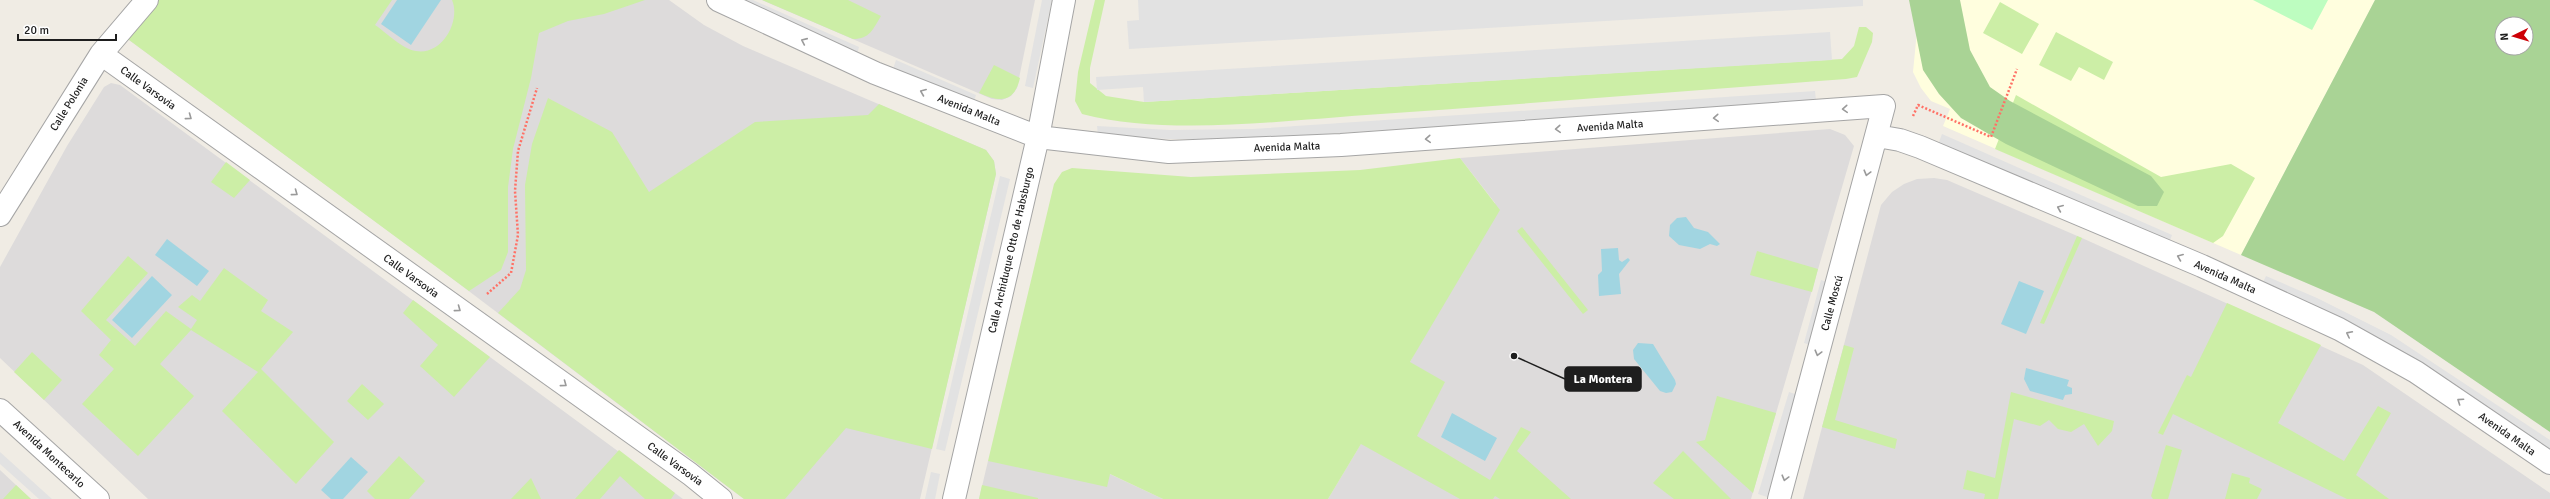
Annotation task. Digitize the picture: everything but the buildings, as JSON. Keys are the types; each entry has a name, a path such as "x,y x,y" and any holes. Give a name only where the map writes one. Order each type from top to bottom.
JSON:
{"street":[{"name":"Calle Polonia","path":"0,215 101,54 147,0"},
{"name":"Avenida Malta","path":"718,0 875,73 1038,137 1169,152 1342,145 1884,106"},
{"name":"Calle Archiduque Otto de Habsburgo","path":"954,499 1038,137 1064,0"},
{"name":"Calle Varsovia","path":"101,54 463,312 721,499"},
{"name":"Calle Moscú","path":"1779,499 1884,106"},
{"name":"Avenida Malta","path":"1877,136 1900,140 1920,147 2202,266 2339,328 2416,372 2550,463"},
{"name":"Avenida Montecarlo","path":"0,410 98,499"}],"path":[{"path":"1947,118 1991,137 2017,70"},
{"path":"463,312 511,273 518,235 515,191 518,151 537,88"}],"shaded area":[{"path":"158,0 669,0 704,25 743,46 986,150 994,161 996,174 920,499 744,499 437,267 125,37"},
{"path":"737,0 753,0 859,47 857,55"},
{"path":"762,0 1035,0 1017,88 1011,96 1002,100 992,99"},
{"path":"1042,0 1052,0 1033,88 1025,86"},
{"path":"1138,0 1863,0 1863,6 1129,49 1127,21 1139,20"},
{"path":"1920,0 2375,0 2241,255 1943,126 1950,109 1931,101 1921,88 1913,72"},
{"path":"1830,32 1832,60 1144,102 1143,87 1097,90 1096,77"},
{"path":"896,60 976,95 973,104 893,69"},
{"path":"111,83 120,85 683,499 148,499 0,358 0,267 67,146 104,87"},
{"path":"1815,91 1816,101 1252,139 1169,139 1098,135 1097,126 1170,130 1252,129"},
{"path":"1830,129 1845,135 1854,146 1751,499 1328,499 1410,362 1495,203 1460,158"},
{"path":"1942,134 2172,235 2169,243 1938,145"},
{"path":"1000,176 1010,179 945,451 936,449"},
{"path":"1934,178 1947,180 2082,238 2363,365 2550,493 2550,499 1803,499 1881,205 1892,192 1904,184 1917,179"},
{"path":"2266,276 2317,298 2391,335 2550,440 2550,450 2388,343 2314,305 2262,284"},
{"path":"1821,280 1830,283 1813,346 1804,343"},
{"path":"1789,392 1798,395 1767,497 1758,494"},
{"path":"0,452 52,499 39,499 0,464"},
{"path":"988,461 1082,461 1163,499 979,499"},
{"path":"0,470 16,485 31,499 0,499"},
{"path":"931,472 940,474 935,499 925,499"}],"green space":[{"path":"158,0 392,0 375,25 405,47 416,51 425,51 434,48 441,43 447,35 454,18 452,0 645,0 604,14 568,21 539,33 531,78 513,149 508,187 508,252 501,270 469,291 125,37"},
{"path":"762,0 848,0 881,16 873,29 867,35 859,39 853,39"},
{"path":"1095,0 1105,0 1090,68 1090,83 1106,96 1144,102 1842,59 1854,46 1859,27 1866,27 1873,33 1872,42 1857,77 1846,79 1260,123 1186,126 1115,121 1082,114 1075,101 1078,72"},
{"path":"1909,0 1960,0 1970,50 1990,87 2010,101 2151,176 2164,192 2157,206 2138,206 2006,144 1961,118 1939,94 1923,70"},
{"path":"2253,0 2328,0 2312,30"},
{"path":"2375,0 2550,0 2550,432 2374,312 2241,255"},
{"path":"2000,2 2039,24 2022,54 1983,33"},
{"path":"2056,32 2113,62 2104,80 2079,67 2071,81 2039,65"},
{"path":"994,65 1020,78 1014,93 1010,97 999,99 979,93"},
{"path":"2016,95 2161,177 2231,164 2255,178 2223,236 2213,243 1995,149"},
{"path":"548,98 612,132 649,192 755,122 868,115 879,104 986,150 994,161 996,174 932,449 846,428 785,499 744,499 498,313 520,289 526,270 525,185 532,144"},
{"path":"1460,158 1500,210 1410,362 1445,382 1417,436 1490,480 1521,427 1531,432 1517,451 1571,499 1500,499 1495,496 1493,499 1460,499 1361,444 1328,499 1163,499 1110,474 1107,487 988,461 1054,184 1062,172 1072,168 1191,177 1360,170"},
{"path":"226,162 250,180 234,198 211,182"},
{"path":"1522,227 1588,310 1583,314 1517,231"},
{"path":"2077,236 2082,238 2044,324 2040,323"},
{"path":"1757,251 1818,269 1812,292 1750,275"},
{"path":"128,256 148,273 106,320 135,346 166,311 191,329 197,320 178,307 192,295 200,301 224,268 268,300 261,311 293,332 261,369 334,442 296,484 222,411 258,372 191,330 160,364 194,396 138,456 82,404 114,369 99,355 111,340 81,311"},
{"path":"413,300 490,357 454,397 420,366 438,345 403,313"},
{"path":"2227,303 2321,345 2278,423 2344,461 2378,406 2391,413 2356,475 2389,499 2347,499 2173,414 2163,435 2158,433 2187,375 2191,377"},
{"path":"1844,345 1854,348 1835,420 1897,439 1895,449 1822,427"},
{"path":"32,352 62,380 44,400 14,372"},
{"path":"362,384 384,404 368,420 347,401"},
{"path":"2011,392 2114,421 2112,431 2098,446 2084,424 2071,432 2058,429 2049,420 2040,426 2014,419 1998,499 1984,499 1985,494 1963,489 1967,470 1995,478"},
{"path":"1717,396 1776,413 1753,493 1696,442 1705,440"},
{"path":"2166,445 2182,450 2168,499 2153,499 2151,496"},
{"path":"619,450 675,493 671,499 645,499 620,476 600,499 575,499"},
{"path":"1683,451 1731,499 1674,499 1653,483"},
{"path":"399,456 425,481 409,499 375,499 367,491"},
{"path":"2232,473 2250,478 2249,483 2262,489 2257,499 2225,499"},
{"path":"531,478 541,499 511,499"},
{"path":"16,485 31,499 3,499"},
{"path":"982,485 1038,498 1038,499 979,499"}],"water":[{"path":"397,0 441,0 411,45 381,24"},
{"path":"1686,217 1694,228 1708,232 1720,244 1717,246 1710,244 1700,249 1679,245 1669,236 1670,225 1677,218"},
{"path":"167,239 209,271 197,286 155,255"},
{"path":"1618,248 1619,260 1622,262 1628,258 1630,260 1619,274 1621,294 1599,296 1598,275 1602,271 1601,249"},
{"path":"152,276 172,295 132,338 112,320"},
{"path":"2019,281 2044,291 2026,334 2001,324"},
{"path":"1638,343 1653,344 1675,380 1676,384 1672,392 1666,393 1660,391 1634,359 1633,350"},
{"path":"2026,368 2069,380 2067,386 2072,388 2072,394 2065,395 2063,400 2030,391 2024,379"},
{"path":"1452,413 1497,438 1485,461 1441,437"},
{"path":"351,457 368,472 343,499 331,499 321,490"}],"place":[{"name":"La Montera","path":"1514,356"}]}
